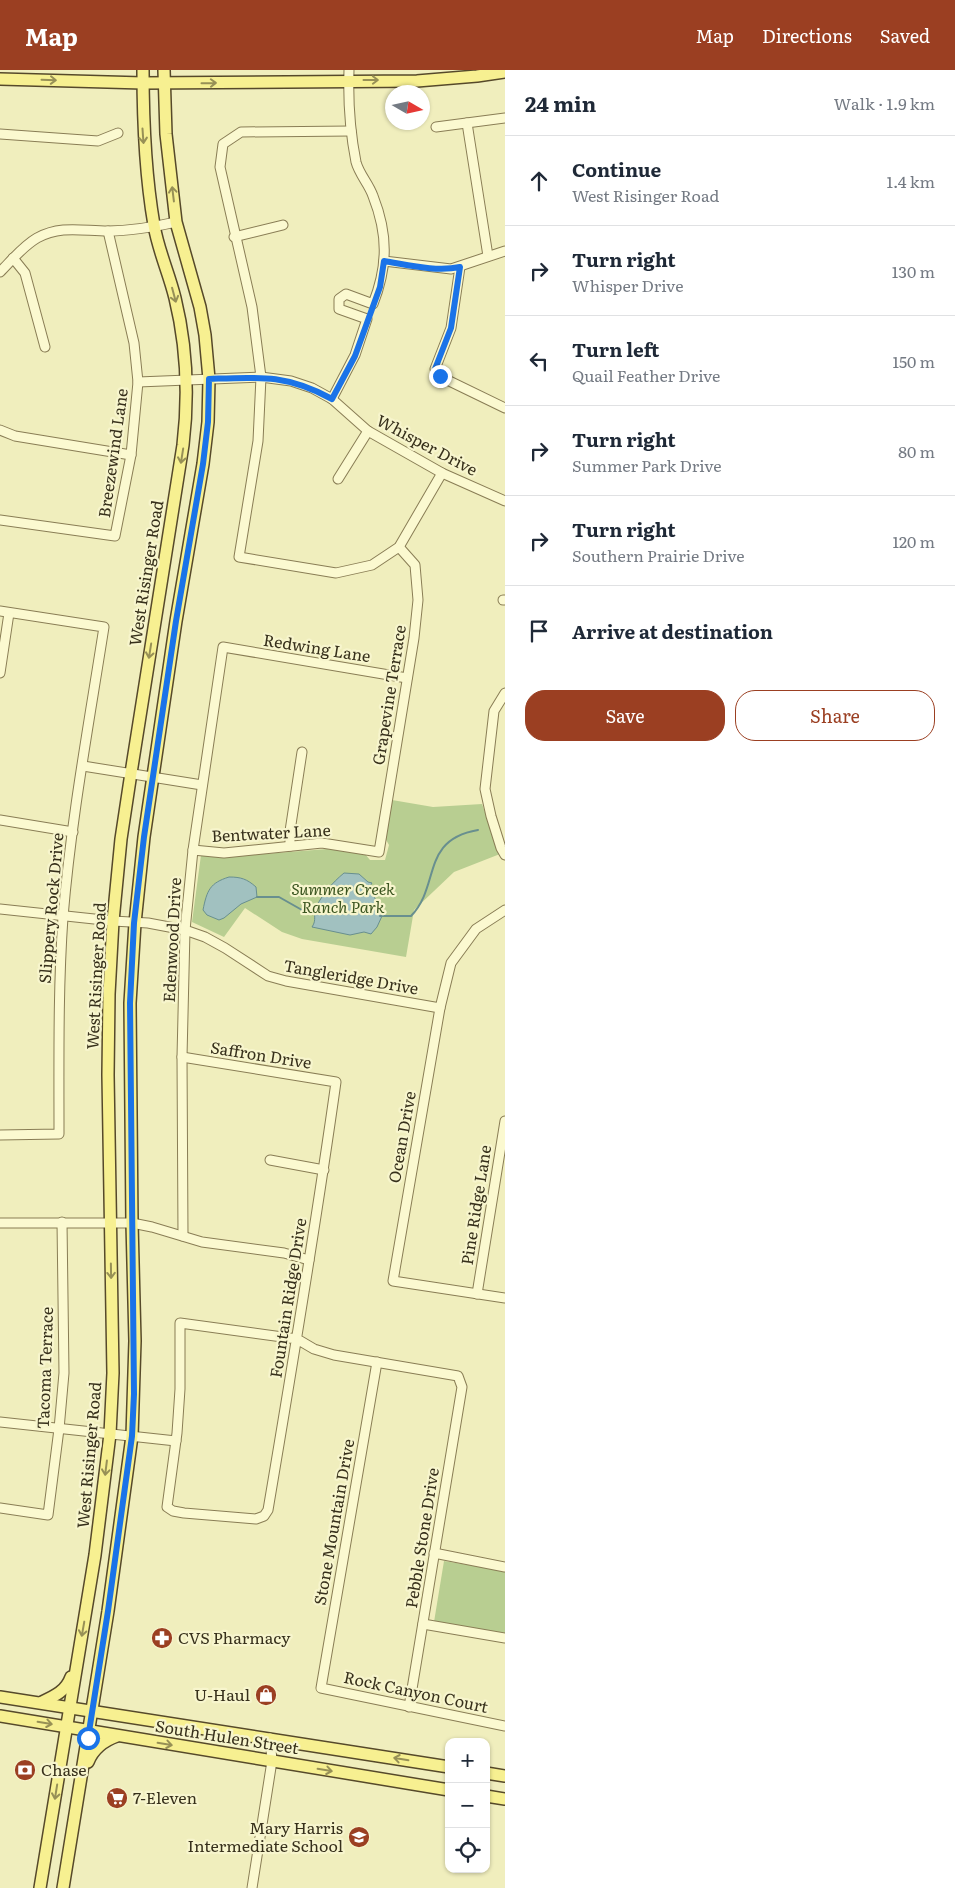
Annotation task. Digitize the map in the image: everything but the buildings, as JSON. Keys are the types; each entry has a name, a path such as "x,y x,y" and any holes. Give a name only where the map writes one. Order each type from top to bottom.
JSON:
{"main road":[{"name":"West Risinger Road","path":"40,1888 95,1555 110,1434 113,1373 108,1021 113,922 131,773 187,413 184,340 175,297 154,227 146,172 142,105 143,70"},
{"path":"63,1888 90,1731 132,1436 135,1341 130,1003 134,923 144,837 208,422 209,379 206,335 176,222 165,116 164,70"},
{"path":"0,79 184,83 349,75 416,81 505,72"},
{"path":"119,83 131,89 142,105"},
{"path":"165,116 173,92 184,83"},
{"path":"155,617 176,621"},
{"path":"95,1555 115,1558"},
{"path":"42,1702 56,1696 68,1685 79,1652"},
{"name":"South Hulen Street","path":"0,1697 42,1702 445,1766"},
{"name":"South Hulen Street","path":"0,1716 445,1789"},
{"path":"80,1787 91,1754 103,1743 117,1736"},
{"path":"490,1774 505,1776"},
{"path":"490,1796 505,1798"}],"street":[{"path":"332,399 355,356 380,287 384,261 384,233 373,195 356,164 351,131 349,75"},
{"path":"436,127 505,118"},
{"path":"467,123 488,256"},
{"path":"351,131 241,132 223,144 220,167 234,237 252,307 261,377 258,441 239,557 336,574 372,565 400,547 442,473"},
{"path":"0,134 98,140 118,133"},
{"path":"0,272 13,258 37,238 68,228 108,231 154,227 176,222"},
{"path":"234,237 282,225"},
{"name":"Breezewind Lane","path":"0,520 115,536 131,455 138,382 134,343 108,231"},
{"path":"384,261 429,268 451,269 505,251"},
{"path":"13,258 25,273 45,347"},
{"path":"460,267 451,328 435,369 440,376 505,408"},
{"path":"368,319 339,309 339,299 346,294 373,304"},
{"name":"Whisper Drive","path":"138,382 261,377 291,381 312,388 332,399 368,431 442,473 505,501"},
{"path":"0,430 15,436 131,455"},
{"path":"338,479 368,431"},
{"name":"Grapevine Terrace","path":"379,852 414,638 418,600 415,564 400,547"},
{"path":"0,673 5,612"},
{"name":"Slippery Rock Drive","path":"0,1134 59,1134 59,992 64,916 73,832 104,627 5,612"},
{"name":"Redwing Lane","path":"223,648 407,678"},
{"name":"Edenwood Drive","path":"183,1236 182,1057 185,930 193,850 223,648"},
{"path":"505,693 494,711 485,789 491,816 505,855"},
{"path":"290,846 290,831 302,752"},
{"path":"83,766 202,785"},
{"path":"0,820 73,832"},
{"name":"Bentwater Lane","path":"193,850 224,852 322,843 338,844 379,852"},
{"name":"Tangleridge Drive","path":"0,909 113,922 168,926 212,940 268,976 286,982 440,1008"},
{"name":"Ocean Drive","path":"505,910 476,928 451,963 440,1008 393,1281 505,1298"},
{"name":"Saffron Drive","path":"182,1057 336,1082"},
{"name":"Fountain Ridge Drive","path":"176,1442 167,1507 173,1511 184,1513 256,1519 264,1516 268,1510 297,1339 336,1082"},
{"name":"Pine Ridge Lane","path":"477,1294 505,1121"},
{"path":"270,1160 324,1170"},
{"name":"Tacoma Terrace","path":"0,1508 48,1515 64,1373 62,1222"},
{"path":"0,1223 132,1223 202,1242 284,1253 309,1260"},
{"path":"0,1422 176,1442 180,1389 180,1323 297,1339 322,1352 377,1362"},
{"name":"Pebble Stone Drive","path":"377,1362 458,1376 462,1387 409,1707"},
{"name":"Stone Mountain Drive","path":"320,1688 377,1362"},
{"path":"434,1553 505,1567"},
{"path":"422,1624 505,1638"},
{"name":"Rock Canyon Court","path":"320,1688 505,1726"},
{"path":"252,1888 272,1761 270,1738"}],"green space":[{"name":"Summer Creek Ranch Park","path":"392,800 433,807 482,804 500,854 454,872 414,910 406,957 302,939 282,932 245,908 224,937 192,922 201,855 227,857 327,849 365,854 370,860 385,860 389,845 385,838"},
{"path":"444,1561 505,1571 505,1633 434,1622"}],"water":[{"path":"344,873 359,874 372,883 370,886 382,916 371,934 364,932 350,935 312,927 319,901"},
{"path":"229,877 240,878 250,882 256,887 257,897 241,904 219,920 207,915 203,910 204,903 210,888 217,882"}],"waterway":[{"path":"380,916 411,916 420,904 426,891 439,853 447,843 460,835 478,830"},
{"path":"257,897 279,897 302,910 318,912"}],"place":[{"name":"CVS Pharmacy","path":"162,1638"},
{"name":"U-Haul","path":"266,1695"},
{"name":"Chase","path":"25,1770"},
{"name":"7-Eleven","path":"117,1798"},
{"name":"Mary Harris Intermediate School","path":"359,1837"}],"route":[{"path":"88,1738 132,1436 135,1341 130,1003 134,923 144,837 176,621 203,464 208,422 209,379 261,377 291,381 312,388 332,399 355,356 380,287 384,261 429,268 451,269 460,267 451,328 435,369 440,376"}]}
